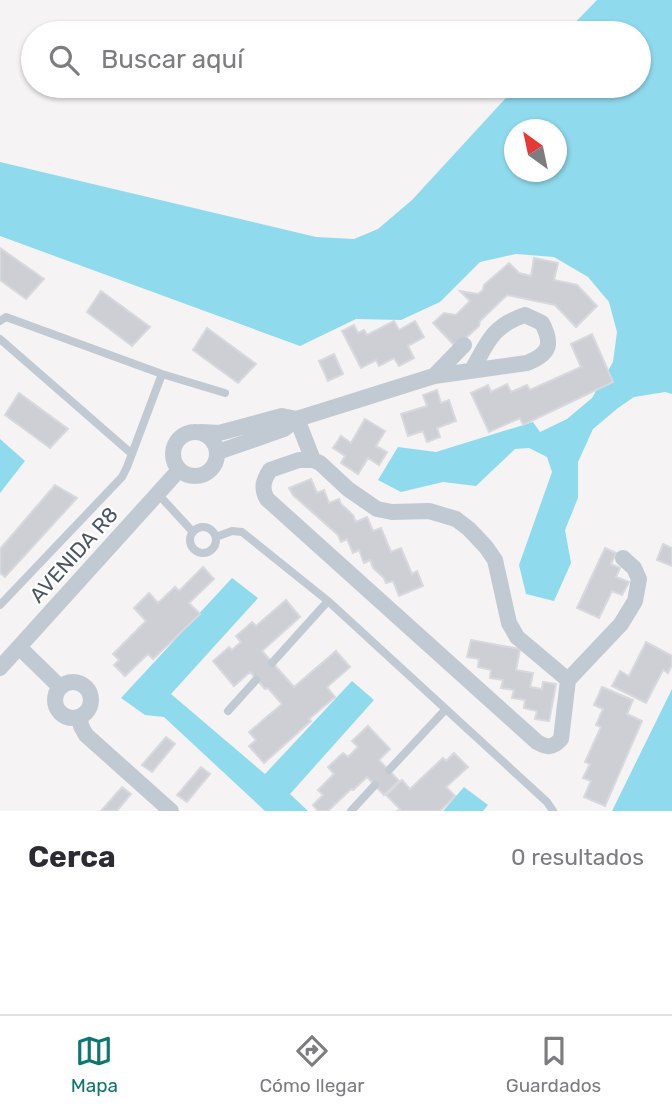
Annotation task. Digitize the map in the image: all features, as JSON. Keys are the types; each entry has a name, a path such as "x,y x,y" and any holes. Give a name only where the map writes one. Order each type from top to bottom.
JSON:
{"street":[{"path":"218,452 284,429 297,419 435,376 527,363 540,358 549,341 542,323 525,315 504,323 487,343 472,370"},
{"path":"435,376 464,345"},
{"path":"201,432 212,439 218,452 215,465 205,475 191,477 179,470 173,456 174,447 184,435 192,432 201,432 219,433 282,416 297,419"},
{"path":"297,419 313,460"},
{"path":"568,680 517,636 509,623 495,560 469,529 456,519 429,511 392,512 377,509 313,460 299,460 270,470 264,479 262,490 267,499 537,743 545,747 555,746 561,739 568,680 621,624 635,601 639,579 634,568 623,558"},
{"name":"AVENIDA R8","path":"2,660 19,647 179,470"},
{"path":"19,647 60,687"},
{"path":"68,682 78,682 91,694 88,712 80,718 64,716 54,703 55,694 68,682"},
{"path":"80,718 86,735 171,811"}],"lane":[{"path":"0,321 6,317 162,374 225,393"},
{"path":"0,339 132,454"},
{"path":"0,606 122,477 162,374"},
{"path":"158,494 193,531"},
{"path":"198,528 209,528 216,537 216,544 211,551 197,552 191,546 193,531 198,528"},
{"path":"216,537 232,531 242,532 328,601 554,811"},
{"path":"272,663 328,601"},
{"path":"228,711 256,680"},
{"path":"389,770 445,710"},
{"path":"351,811 375,785"}],"water":[{"path":"597,0 672,0 672,394 665,392 634,397 593,429 578,462 578,498 565,530 571,563 554,601 526,594 519,565 552,472 547,457 529,448 515,449 476,486 443,482 401,492 378,480 398,447 436,452 533,422 540,432 567,419 592,398 613,362 617,332 609,302 588,277 554,257 516,254 480,262 440,302 401,320 356,319 300,346 0,236 0,162 316,237 354,239 378,229 412,200 506,98 651,98 651,21 577,21"},
{"path":"0,439 25,461 0,493"},
{"path":"232,578 258,598 171,694 265,774 352,681 374,700 290,794 308,811 265,811 164,717 145,715 121,698"},
{"path":"672,689 672,811 612,811"},
{"path":"464,787 488,805 483,811 443,811"}],"building":[{"path":"0,248 44,279 26,299 0,280"},
{"path":"534,258 558,263 554,280 577,285 597,306 576,327 555,305 507,295 456,347 433,323 444,313 456,315 470,301 460,291 478,294 484,285 509,263 519,273 531,276"},
{"path":"101,291 150,327 132,346 87,312"},
{"path":"394,321 399,330 415,321 424,337 408,346 414,358 399,366 394,358 379,366 376,360 361,368 342,331 354,325 358,333 364,330 367,335"},
{"path":"207,328 256,364 238,383 193,350"},
{"path":"592,334 613,382 523,425 520,418 489,432 471,393 488,385 491,392 507,384 511,392 527,385 530,390 581,367 571,344"},
{"path":"334,354 343,374 328,381 319,361"},
{"path":"437,390 441,403 449,400 456,421 437,428 440,437 427,442 423,431 408,436 401,414 427,406 423,395"},
{"path":"19,393 68,429 50,448 5,415"},
{"path":"365,419 385,431 376,446 387,452 379,465 368,458 358,474 341,463 345,456 333,448 341,436 351,443"},
{"path":"311,479 317,493 324,490 329,503 339,499 356,522 367,517 373,531 381,528 391,552 401,548 412,574 417,571 423,586 399,596 393,581 386,583 373,568 370,560 364,563 359,550 353,553 347,539 341,542 338,535 293,495 289,488"},
{"path":"55,485 77,498 5,577 0,573 0,549"},
{"path":"663,544 672,548 672,566 657,560"},
{"path":"605,548 616,553 611,564 620,568 616,577 629,582 622,595 612,591 599,618 577,608"},
{"path":"203,567 214,579 189,603 200,614 153,659 148,654 125,676 114,665 119,660 113,654 146,621 134,608 149,593 158,603 175,587 179,591"},
{"path":"286,600 300,617 262,651 294,687 336,651 350,667 327,687 335,697 264,763 249,746 256,740 249,732 282,704 250,672 234,686 213,661 229,647 232,650 241,642 236,636 252,622 256,626"},
{"path":"471,640 520,649 516,670 533,673 530,687 542,689 543,682 556,684 549,721 535,719 537,711 524,708 525,700 512,698 514,690 501,688 503,680 490,678 491,670 478,667 479,659 467,657"},
{"path":"646,642 672,656 672,665 668,673 663,670 646,703 612,686 620,671 629,676"},
{"path":"602,687 633,700 627,714 642,721 605,806 584,797 591,781 583,778 590,764 585,762 601,727 596,725 603,709 594,705"},
{"path":"368,726 390,749 379,760 399,781 384,795 367,777 328,811 318,811 313,805 323,795 318,790 334,774 328,767 343,753 348,757 358,747 352,741"},
{"path":"166,737 175,744 152,772 142,765"},
{"path":"454,753 468,767 446,787 455,796 440,811 397,811 400,809 386,795 402,780 410,789 443,758 446,761"},
{"path":"201,767 210,774 187,802 177,795"},
{"path":"122,787 131,794 117,811 101,811"}]}
